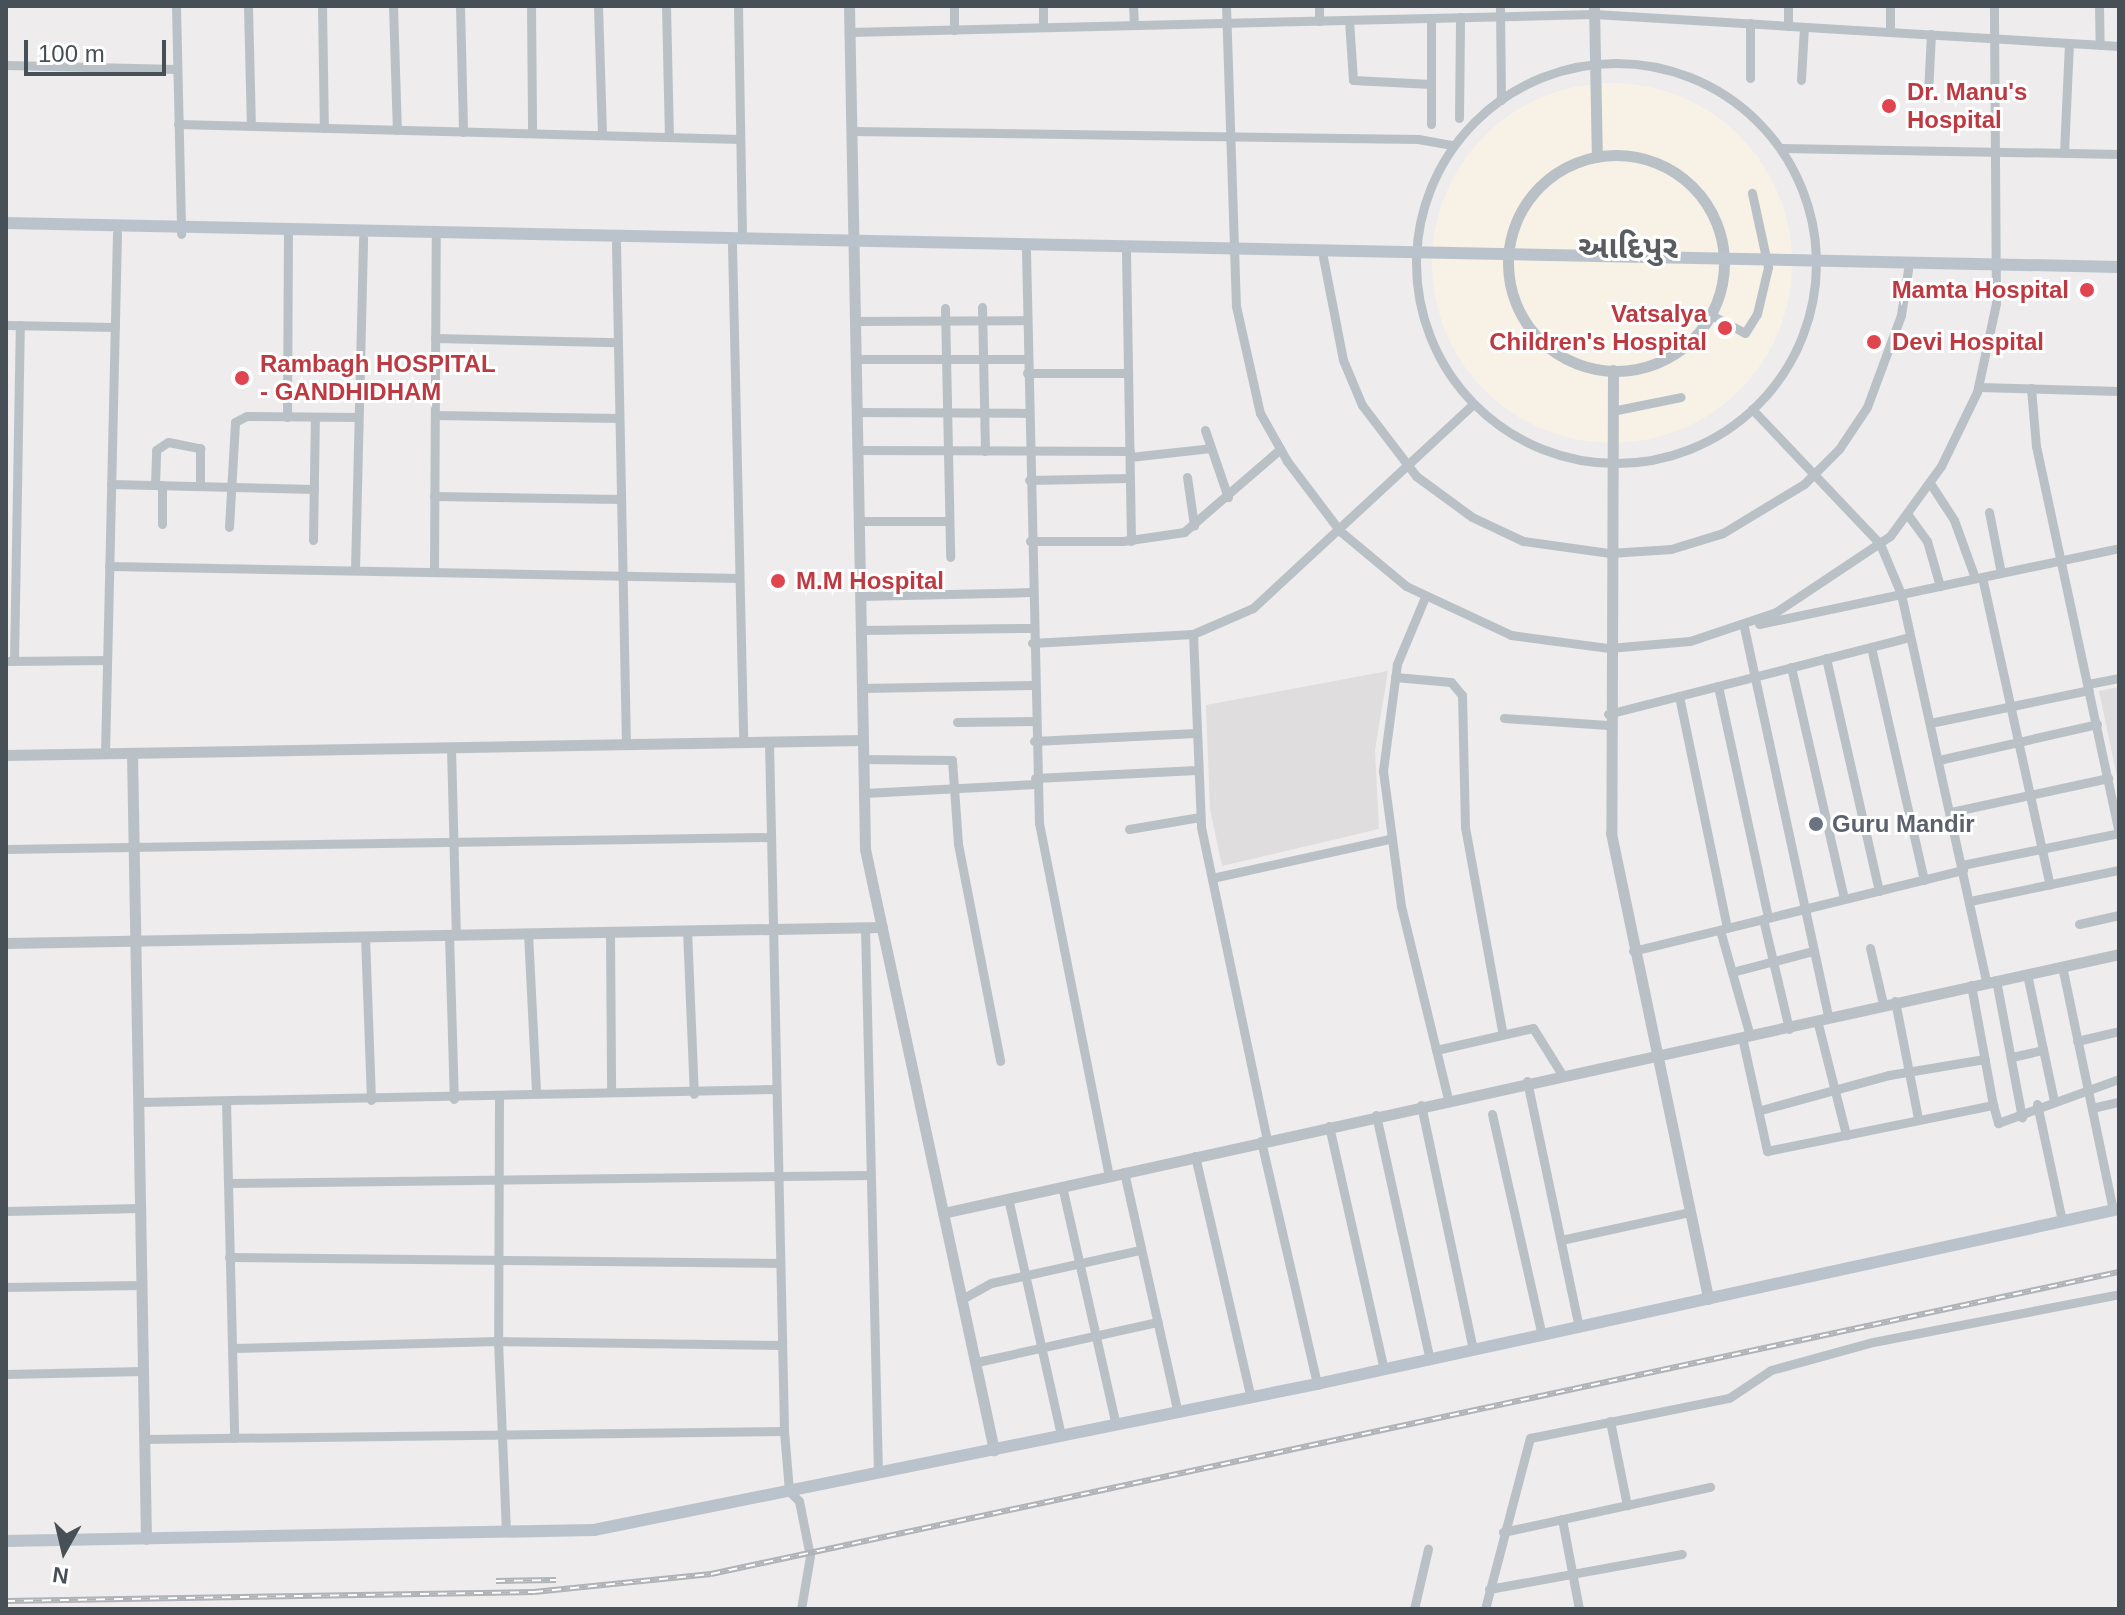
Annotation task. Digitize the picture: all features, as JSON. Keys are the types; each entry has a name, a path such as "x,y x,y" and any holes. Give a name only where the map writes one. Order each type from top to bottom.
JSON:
{"main road":[{"path":"6,223 363,238 737,242"},
{"path":"6,230 117,233 181,230"},
{"path":"288,234 1999,268 2119,274"},
{"path":"854,244 1026,251 1416,256"},
{"path":"1815,264 1908,270 2119,267"},
{"path":"6,1541 594,1530 1251,1398 2116,1210"}],"street":[{"path":"176,6 181,230"},
{"path":"248,6 251,126"},
{"path":"322,6 324,128"},
{"path":"393,6 397,130"},
{"path":"460,6 463,132"},
{"path":"531,6 532,133"},
{"path":"598,6 602,135"},
{"path":"666,6 669,137"},
{"path":"738,6 739,578 743,742"},
{"path":"849,6 865,849 994,1450"},
{"path":"954,6 954,30"},
{"path":"1043,6 1043,27"},
{"path":"1133,6 1134,25"},
{"path":"1226,6 1232,252 1242,351 1260,413 1280,449 1340,531 1425,597 1511,635 1609,648 1690,641 2119,548"},
{"path":"1319,6 1319,21"},
{"path":"1412,6 1412,18"},
{"path":"1688,6 1688,20"},
{"path":"1788,6 1788,26"},
{"path":"1890,6 1890,32"},
{"path":"1741,628 1776,612 1880,544 1908,515 1930,483 1978,387 1999,268 1994,6"},
{"path":"2099,6 2100,45"},
{"path":"849,32 1431,18 1500,11 1594,10 1688,20 2119,46"},
{"path":"1594,10 1597,157"},
{"path":"1500,11 1501,100"},
{"path":"1459,118 1460,17"},
{"path":"1431,18 1431,124"},
{"path":"1349,20 1350,75 1356,83 1431,84"},
{"path":"1750,23 1750,78"},
{"path":"1801,80 1804,27"},
{"path":"1928,93 1931,34"},
{"path":"2064,153 2069,43"},
{"path":"1595,62 1638,65 1698,81 1756,119 1781,148 1801,186 1815,264 1797,346 1752,409 1730,429 1679,455 1611,464 1525,444 1473,404 1444,369 1428,331 1416,256 1431,184 1452,145 1501,100 1595,62"},
{"path":"6,65 177,69"},
{"path":"178,124 740,139"},
{"path":"851,131 1418,139 1452,145"},
{"path":"1781,148 2119,154"},
{"path":"1597,157 1656,162 1690,184 1717,222 1724,262 1711,315 1694,337 1659,362 1613,370 1580,364 1544,343 1520,313 1507,258 1513,228 1534,192 1573,163 1597,157"},
{"path":"1711,315 1748,332 1768,264 1752,193"},
{"path":"105,754 117,233"},
{"path":"287,417 288,234"},
{"path":"355,570 363,238"},
{"path":"434,572 436,239"},
{"path":"616,243 626,744"},
{"path":"1026,251 1036,781 1052,907 1109,1175"},
{"path":"1126,253 1131,541"},
{"path":"1323,257 1343,360 1362,405 1408,467 1472,517 1523,541 1610,553 1671,549 1723,533 1764,512 1814,474 1867,407 1901,315 1908,270"},
{"path":"982,307 985,451"},
{"path":"945,308 950,557"},
{"path":"855,321 1027,320"},
{"path":"6,325 115,327"},
{"path":"20,325 10,661 107,660"},
{"path":"435,338 618,342"},
{"path":"856,359 1027,359"},
{"path":"1613,370 1608,720 1611,833 1633,951 1708,1299"},
{"path":"1027,373 1128,373"},
{"path":"1978,387 2119,391"},
{"path":"1633,951 1963,868 2119,833 2036,446 2031,388"},
{"path":"1612,411 1681,397"},
{"path":"1032,643 1193,634 1253,608 1340,531 1473,404"},
{"path":"1752,409 1880,544 1901,594 1970,901 2012,1057 2022,1118"},
{"path":"857,412 1028,413"},
{"path":"435,415 619,418"},
{"path":"229,527 235,422 287,417 358,417"},
{"path":"313,540 315,417"},
{"path":"1205,430 1228,497"},
{"path":"162,524 156,450 168,442 200,448 200,486"},
{"path":"857,450 1130,454 1211,448"},
{"path":"1030,541 1160,539 1194,525 1280,449"},
{"path":"1187,477 1194,525"},
{"path":"1029,480 1130,478"},
{"path":"1930,483 1959,531 1978,578 2011,706 2050,885"},
{"path":"111,484 314,489"},
{"path":"434,496 621,499"},
{"path":"1989,512 2001,573"},
{"path":"1908,515 1927,541 1940,586"},
{"path":"859,521 949,521"},
{"path":"109,566 739,578"},
{"path":"860,596 1031,592"},
{"path":"1425,597 1395,677 1383,741 1390,839 1448,1099"},
{"path":"861,630 1031,628"},
{"path":"1741,628 1813,951 1822,1018 1846,1135"},
{"path":"1193,634 1200,817 1264,1140 1317,1384"},
{"path":"1504,718 1608,720 1679,696 1909,637"},
{"path":"1871,647 1924,880"},
{"path":"1826,658 1879,891"},
{"path":"1791,667 1844,899"},
{"path":"1395,677 1451,682 1462,695 1465,827 1502,1031"},
{"path":"1930,723 2119,678"},
{"path":"862,688 1032,685"},
{"path":"1718,686 1789,1029"},
{"path":"1679,696 1767,1151 1993,1105"},
{"path":"957,722 1033,721"},
{"path":"1939,760 2097,724"},
{"path":"1034,741 1196,733"},
{"path":"6,755 863,740"},
{"path":"769,742 784,1431 789,1491 799,1501 810,1556 801,1609"},
{"path":"451,748 454,1099"},
{"path":"132,753 146,1539"},
{"path":"863,759 949,757 970,917 1000,1061"},
{"path":"864,793 1197,770"},
{"path":"1951,812 2108,778"},
{"path":"1129,829 1200,817"},
{"path":"6,849 771,837"},
{"path":"1212,878 1390,839"},
{"path":"1970,901 2119,870"},
{"path":"2079,924 2119,915"},
{"path":"865,927 878,1473"},
{"path":"6,943 882,927"},
{"path":"687,930 694,1094"},
{"path":"610,932 611,1092"},
{"path":"528,933 536,1093"},
{"path":"365,936 371,1100"},
{"path":"1870,948 1889,1003 1918,1118"},
{"path":"1732,972 1813,951"},
{"path":"943,1213 1655,1052 1789,1029 1822,1018 2119,954"},
{"path":"2062,966 2116,1210"},
{"path":"2027,974 2054,1101"},
{"path":"1971,985 1998,1123 2022,1118 2037,1104 2088,1093"},
{"path":"1436,1050 1502,1031 1540,1031 1561,1073"},
{"path":"2077,1041 2119,1031"},
{"path":"2012,1057 2043,1050"},
{"path":"1761,1110 1908,1071 1985,1059"},
{"path":"2088,1093 2092,1084 2119,1079"},
{"path":"1527,1081 1579,1327"},
{"path":"139,1102 499,1099 536,1093 694,1094 775,1089"},
{"path":"499,1099 500,1179 496,1261 505,1435 506,1532"},
{"path":"226,1101 234,1438"},
{"path":"2092,1108 2119,1102"},
{"path":"2037,1104 2062,1221"},
{"path":"1421,1105 1473,1350"},
{"path":"1492,1114 1542,1335"},
{"path":"1376,1115 1430,1360"},
{"path":"1329,1126 1384,1370"},
{"path":"1195,1156 1251,1398"},
{"path":"1124,1172 1178,1413"},
{"path":"230,1183 870,1175"},
{"path":"1062,1186 1116,1425"},
{"path":"1008,1198 1036,1347 1061,1436"},
{"path":"6,1211 140,1208"},
{"path":"1561,1240 1689,1212"},
{"path":"962,1299 991,1283 1140,1250"},
{"path":"229,1257 780,1263"},
{"path":"6,1287 142,1285"},
{"path":"1485,1609 1530,1438 1729,1398 1771,1370 1873,1342 2119,1294"},
{"path":"977,1362 1158,1322"},
{"path":"232,1348 498,1341 782,1345"},
{"path":"6,1374 143,1371"},
{"path":"1610,1421 1627,1505"},
{"path":"145,1439 784,1431"},
{"path":"1503,1532 1710,1487"},
{"path":"1562,1519 1579,1609"},
{"path":"1414,1609 1428,1549"},
{"path":"1489,1589 1682,1554"}],"shaded area":[{"path":"1594,83 1630,83 1681,96 1712,113 1740,135 1762,163 1779,194 1789,228 1792,263 1789,298 1779,332 1762,363 1740,391 1712,413 1681,430 1630,443 1594,443 1543,430 1512,413 1484,391 1462,363 1445,332 1432,281 1432,245 1445,194 1462,163 1484,135 1512,113 1543,96"},
{"path":"1388,671 1375,750 1379,829 1222,866 1210,809 1206,705"},
{"path":"2119,687 2119,786 2099,691"}],"railway":[{"path":"6,1601 534,1592 711,1574 2119,1272"},
{"path":"496,1581 556,1580"}],"place":[{"name":"Dr. Manu's Hospital","path":"1889,106"},
{"name":"Mamta Hospital","path":"2087,290"},
{"name":"Vatsalya Children's Hospital","path":"1725,328"},
{"name":"Devi Hospital","path":"1874,342"},
{"name":"Rambagh HOSPITAL - GANDHIDHAM","path":"242,378"},
{"name":"M.M Hospital","path":"778,581"},
{"name":"Guru Mandir","path":"1816,824"}],"district":[{"name":"આદિપુર","path":"1628,247"}]}
